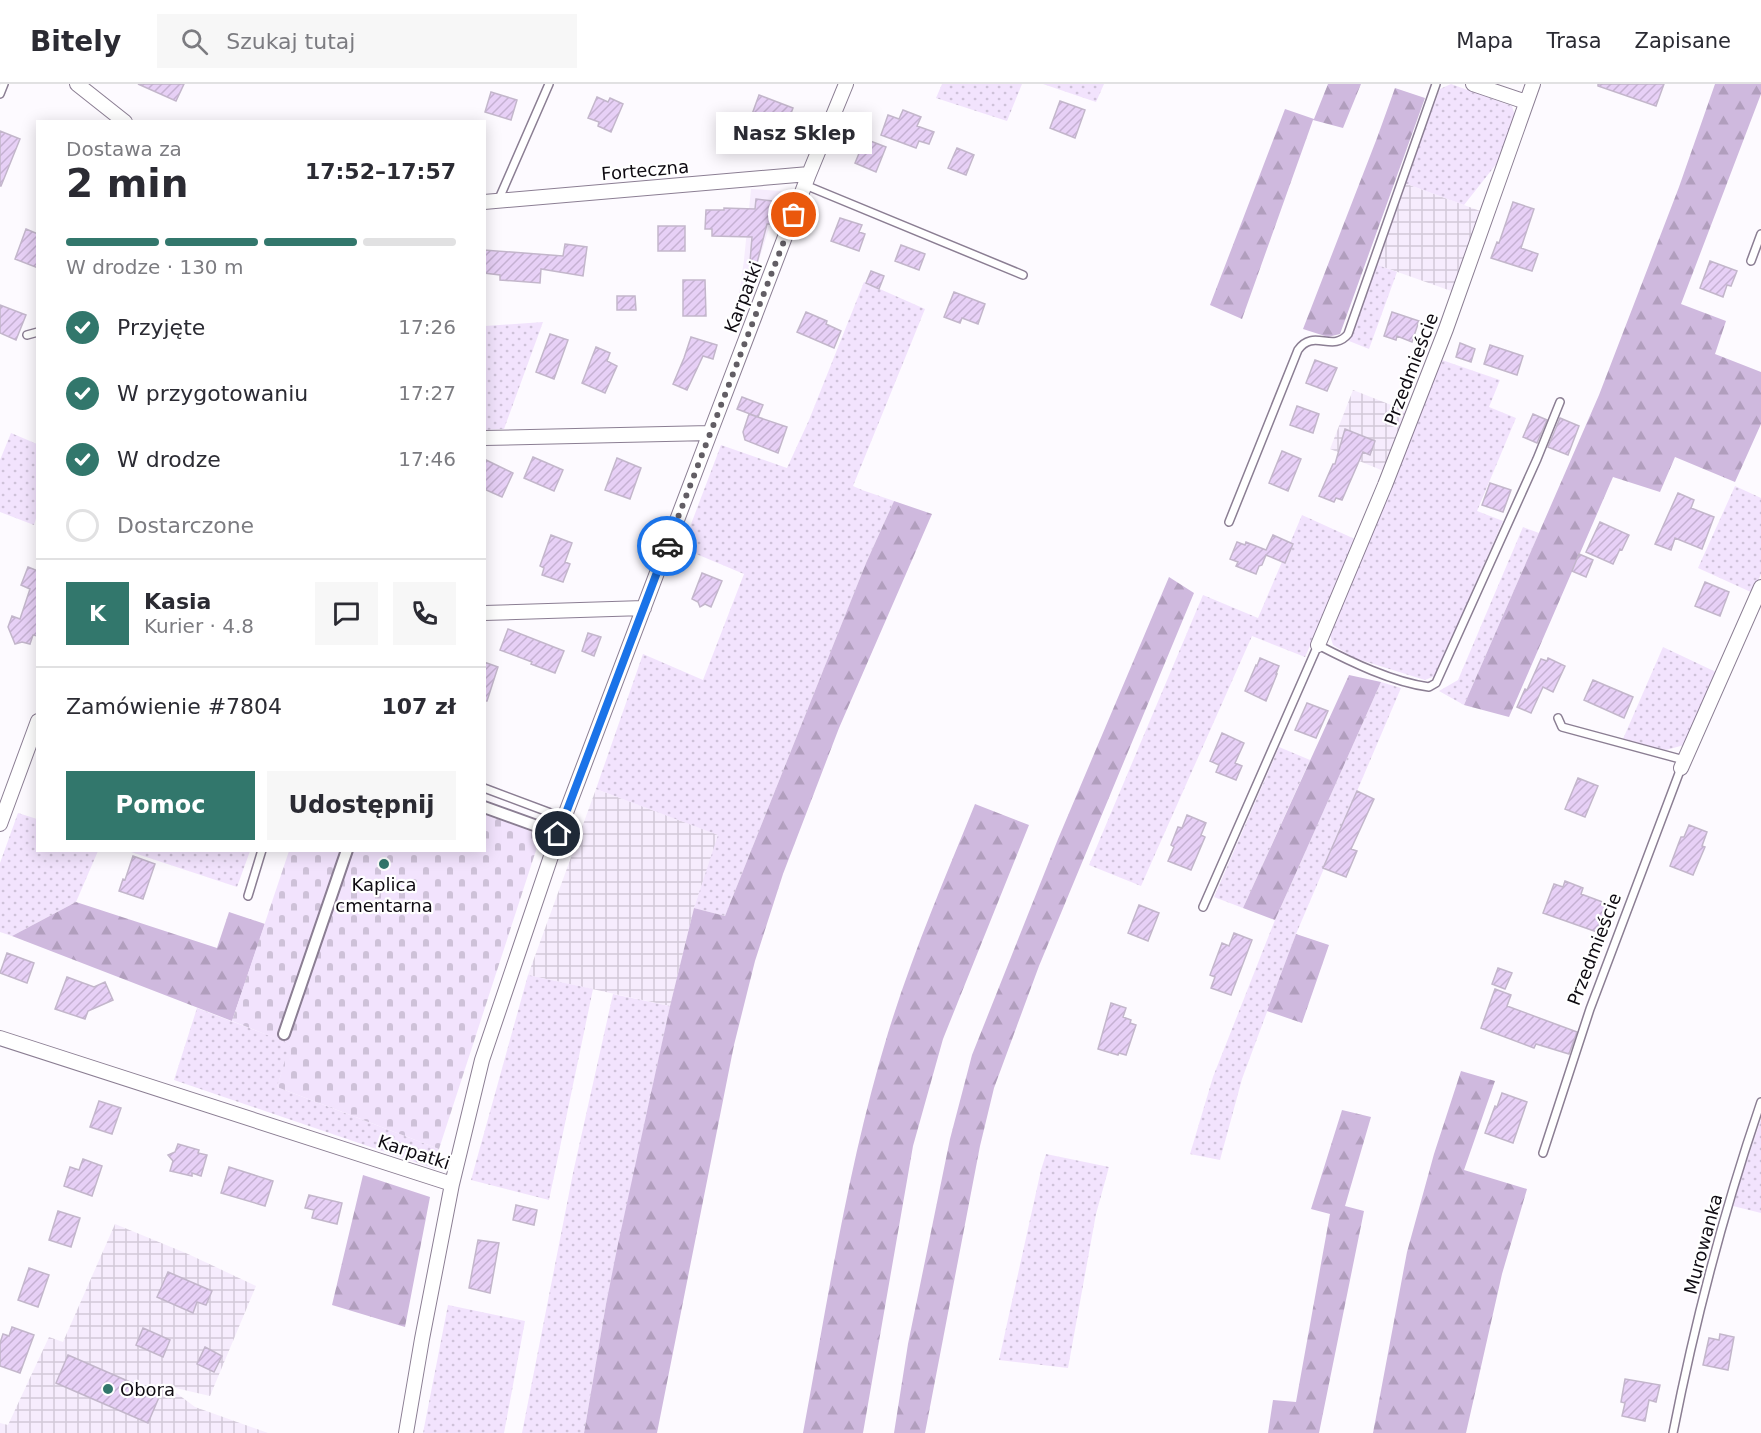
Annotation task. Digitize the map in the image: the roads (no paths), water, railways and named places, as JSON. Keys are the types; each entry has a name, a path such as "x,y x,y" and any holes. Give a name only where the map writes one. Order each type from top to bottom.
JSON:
{"street":[{"path":"77,84 122,120"},
{"name":"Karpatki","path":"0,1038 452,1184 482,1060 558,834 807,180 846,84"},
{"path":"1473,84 1526,102"},
{"name":"Przedmieście","path":"1318,645 1385,485 1442,340 1533,84"},
{"name":"Forteczna","path":"491,202 807,180"},
{"path":"486,438 710,433"},
{"name":"Przedmieście","path":"1682,764 1761,587"},
{"path":"486,613 644,608"},
{"path":"0,824 36,726"},
{"path":"486,808 558,834"},
{"path":"284,1034 346,852"},
{"path":"406,1433 452,1184"}],"lane":[{"path":"0,94 4,84"},
{"path":"491,202 549,84"},
{"path":"1229,522 1298,350 1302,344 1313,339 1334,342 1348,334 1436,84"},
{"name":"Forteczna","path":"807,180 1023,275"},
{"path":"1751,261 1761,234"},
{"path":"27,335 36,333"},
{"path":"1318,645 1353,663 1418,685 1429,687 1436,683 1537,459 1560,402"},
{"name":"Przedmieście","path":"1203,907 1318,645"},
{"path":"1558,718 1562,727 1682,764"},
{"name":"Przedmieście","path":"1543,1154 1590,1009 1682,764"},
{"path":"486,789 564,818"},
{"path":"248,896 261,852"},
{"name":"Murowanka","path":"1673,1433 1695,1332 1728,1207 1761,1102"}],"place":[{"name":"Nasz Sklep","path":"794,215"},
{"name":"Kaplica cmentarna","path":"384,864"},
{"name":"Obora","path":"108,1389"}]}
